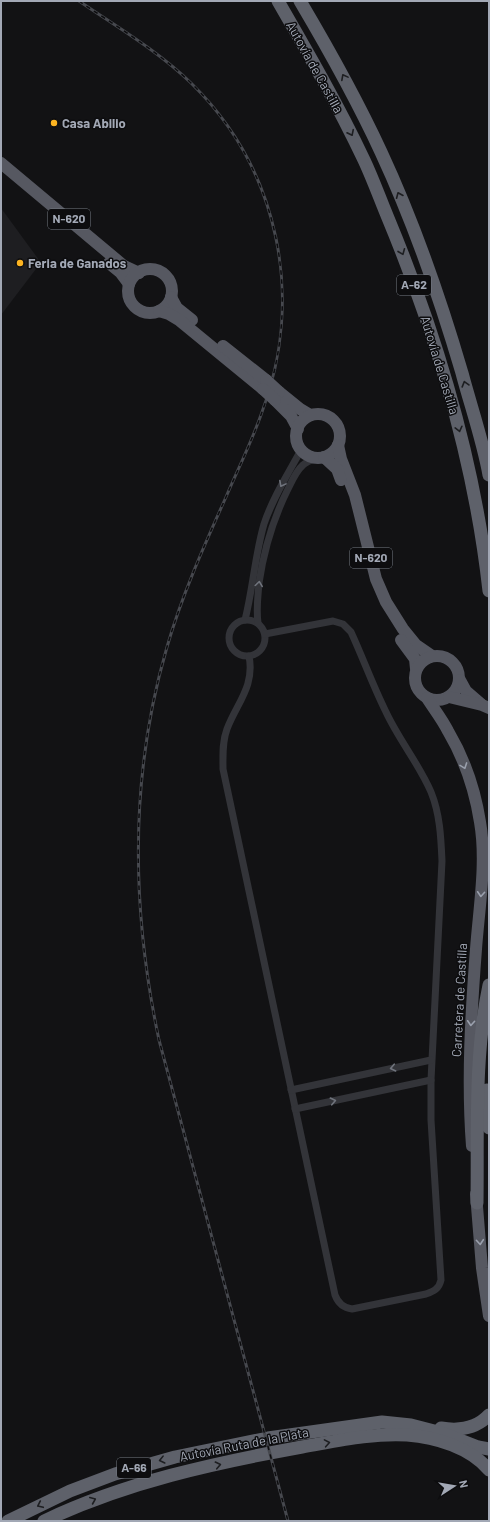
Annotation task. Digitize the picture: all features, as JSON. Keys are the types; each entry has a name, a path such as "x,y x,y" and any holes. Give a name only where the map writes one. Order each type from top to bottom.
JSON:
{"highway":[{"name":"Autovía de Castilla","path":"278,1 318,72 364,161 404,256 433,335 459,429 479,523 489,591"},
{"name":"Autovía de Castilla","path":"300,1 333,56 360,109 382,154 421,248 449,329 489,474"},
{"name":"N-620","path":"1,162 124,266 139,273 151,270 163,274 170,284 171,297 177,308 283,401 310,415 323,415 334,421 340,433 338,445 341,460 355,495 376,579 386,602 403,629 416,645 432,656 440,655 452,661 459,671 460,680 466,691 486,707"},
{"name":"N-620","path":"1,172 120,272 129,284 128,292 133,306 139,311 147,313 159,311 175,317 264,385"},
{"path":"129,284 139,273"},
{"path":"159,311 167,304 171,297"},
{"name":"N-620","path":"283,401 298,429 296,436 302,450 308,455 320,457 337,469 347,495 370,582 380,606 397,634 415,659 415,682 417,688 427,698 438,700 449,697 486,707"},
{"path":"298,429 300,423 310,415"},
{"path":"320,457 332,452 338,445"},
{"path":"416,669 425,658 432,656"},
{"path":"449,697 456,690 460,680"},
{"name":"Carretera de Castilla","path":"427,698 448,730 463,762 473,790 480,823 482,855 481,892 470,1038 470,1113 482,1268 489,1316"},
{"path":"477,1203 479,1068 482,1026 489,985"},
{"path":"489,1008 486,1064 489,1128"},
{"path":"382,1422 419,1423 457,1430 478,1424 489,1415"},
{"name":"Autovía Ruta de la Plata","path":"8,1521 70,1491 153,1462 268,1438 382,1422 411,1425 442,1433 478,1447 489,1449"},
{"name":"Autovía Ruta de la Plata","path":"44,1521 99,1497 177,1474 289,1450 374,1435 414,1436 444,1443 478,1459 489,1470"}],"street":[{"path":"245,620 259,544 265,523 282,482 302,450"},
{"path":"258,623 245,620 238,622 233,626 229,637 233,649 237,653 249,656 260,651 263,646 265,634 258,623 256,612 261,569 272,525 296,473 302,466 320,457"},
{"path":"249,656 251,666 246,690 227,730 222,747 223,770 337,1299 347,1309 352,1309 426,1294 435,1291 440,1285 441,1280 431,1120 431,1060 442,861 441,838 437,812 432,793 423,774 387,714 351,632 343,624 333,621 265,634"},
{"path":"291,1090 431,1060"},
{"path":"295,1109 431,1080"}],"shaded area":[{"name":"Feria de Ganados","path":"1,208 39,260 39,265 1,315"}],"railway":[{"path":"79,1 165,60 191,83 221,117 245,155 263,195 276,237 282,280 281,324 275,368 262,412 194,571 179,609 167,647 155,696 146,745 140,794 138,843 139,892 143,941 159,1040 288,1521"}],"place":[{"name":"Casa Abilio","path":"54,123"},
{"name":"Feria de Ganados","path":"20,263"}]}
